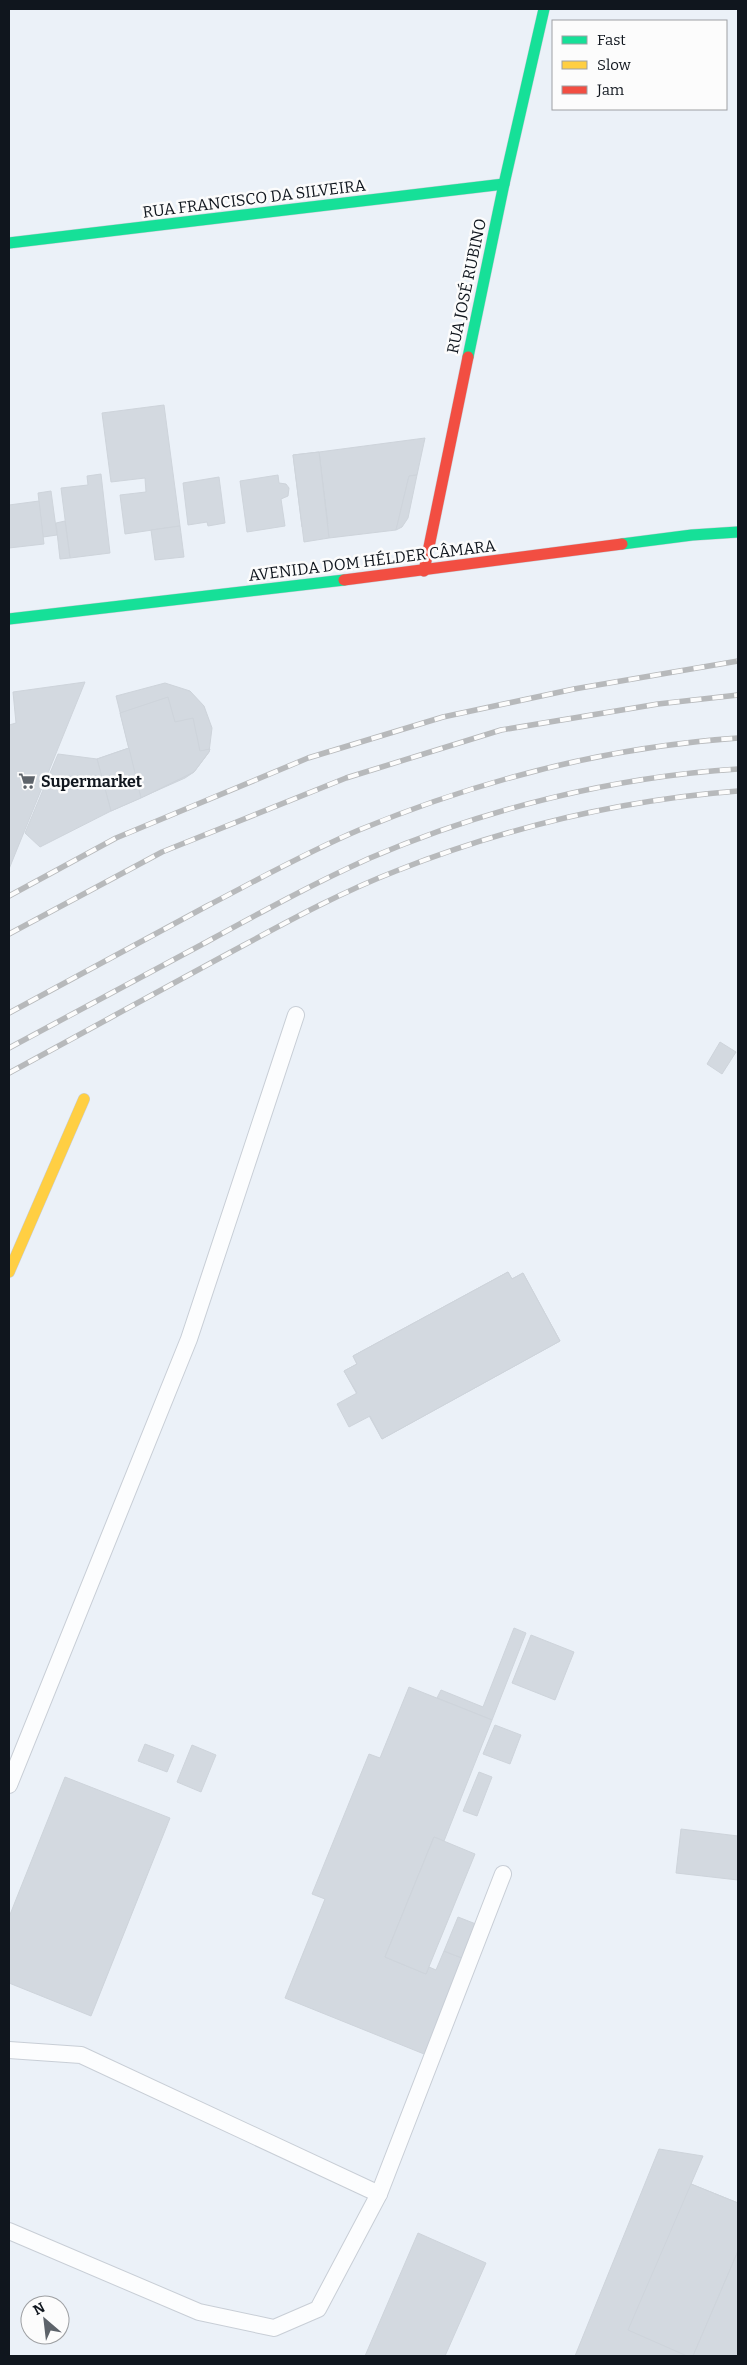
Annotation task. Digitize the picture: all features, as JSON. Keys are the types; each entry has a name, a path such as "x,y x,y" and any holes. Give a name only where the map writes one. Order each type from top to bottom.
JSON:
{"street":[{"name":"RUA JOSÉ RUBINO","path":"424,571 504,184 544,9"},
{"name":"RUA FRANCISCO DA SILVEIRA","path":"9,243 504,184"},
{"name":"AVENIDA DOM HÉLDER CÂMARA","path":"9,619 424,571 692,535 738,532"},
{"path":"9,1272 84,1099"}],"lane":[{"path":"9,1785 189,1340 296,1015"},
{"path":"9,2231 199,2312 274,2328 318,2309 379,2194 503,1874"},
{"path":"9,2050 81,2055 379,2194"}],"building":[{"path":"164,405 180,526 125,534 120,495 146,492 145,478 111,482 102,413"},
{"path":"425,438 417,475 409,476 396,530 329,538 319,452"},
{"path":"319,452 328,524 302,527 293,455"},
{"path":"319,452 329,538 304,542 293,455"},
{"path":"101,474 110,553 70,558 61,488 88,485 87,476"},
{"path":"278,475 279,483 286,484 289,488 288,496 281,499 285,526 247,532 240,481"},
{"path":"417,475 408,518 402,527 396,530 409,476"},
{"path":"219,477 225,523 208,526 207,522 188,525 183,483"},
{"path":"51,491 57,535 43,537 38,493"},
{"path":"39,501 44,544 9,548 9,505"},
{"path":"65,521 70,558 60,559 56,523"},
{"path":"180,526 184,557 155,560 151,530"},
{"name":"Supermarket","path":"85,682 9,869 9,725 16,723 13,692"},
{"path":"165,683 190,691 204,706 212,728 209,752 194,772 185,778 111,811 97,759 129,748 116,696"},
{"path":"168,697 175,722 193,718 200,751 210,749 194,772 141,798 120,713"},
{"path":"129,748 141,798 111,811 97,759"},
{"path":"58,754 97,759 111,811 40,847 25,833"},
{"path":"720,1042 736,1052 722,1074 707,1064"},
{"path":"508,1272 512,1279 523,1273 560,1341 382,1439 344,1371 357,1364 353,1356"},
{"path":"508,1272 512,1279 523,1273 560,1341 382,1439 370,1416 349,1427 337,1404 357,1393 344,1371 357,1364 353,1356"},
{"path":"514,1628 526,1633 492,1720 437,1698 441,1690 483,1707"},
{"path":"531,1635 574,1652 555,1700 512,1683"},
{"path":"409,1687 492,1720 444,1841 434,1837 385,1957 426,1974 429,1967 436,1970 444,1951 467,1960 429,2056 285,1998 325,1899 312,1894 369,1754 380,1758"},
{"path":"495,1725 521,1735 510,1764 483,1754"},
{"path":"145,1744 174,1755 167,1772 138,1761"},
{"path":"192,1745 216,1755 201,1792 177,1782"},
{"path":"479,1772 492,1777 477,1816 463,1811"},
{"path":"65,1777 170,1818 91,2016 9,1983 9,1917"},
{"path":"681,1829 738,1836 738,1880 676,1873"},
{"path":"434,1837 475,1854 426,1974 385,1957"},
{"path":"458,1917 481,1926 467,1960 444,1951"},
{"path":"659,2149 703,2156 691,2184 738,2203 738,2356 575,2356"},
{"path":"691,2184 738,2203 738,2251 693,2356 687,2356 628,2330"},
{"path":"418,2233 486,2263 445,2356 365,2356"},
{"path":"738,2251 738,2356 693,2356"}],"railway":[{"path":"9,896 116,838 308,758 443,717 574,689 738,661"},
{"path":"9,934 162,852 346,778 501,730 658,704 738,695"},
{"path":"9,1013 282,866 359,830 405,812 498,781 593,758 689,742 738,738"},
{"path":"9,1048 263,911 348,868 414,840 504,810 550,798 644,779 738,769"},
{"path":"9,1073 283,924 328,901 396,871 479,842 564,818 651,801 738,791"}],"traffic: fast":[{"path":"468,357 504,184 544,9"},
{"path":"9,243 504,184"},
{"path":"622,544 692,535 738,532"},
{"path":"9,619 344,580"}],"traffic: slow":[{"path":"9,1272 84,1099"}],"traffic: jam":[{"path":"424,571 468,357"},
{"path":"344,580 622,544"}],"place":[{"name":"Supermarket","path":"27,781"}]}
